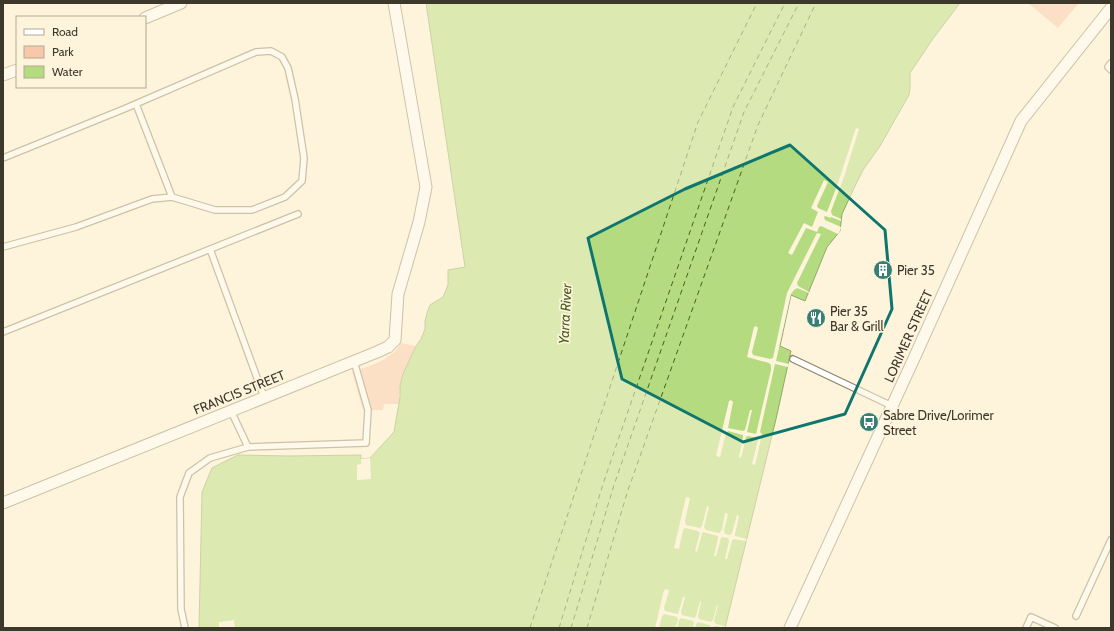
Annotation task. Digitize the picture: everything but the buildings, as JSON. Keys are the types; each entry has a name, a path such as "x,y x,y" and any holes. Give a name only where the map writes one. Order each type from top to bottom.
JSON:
{"street":[{"path":"146,18 181,3"},
{"name":"FRANCIS STREET","path":"3,503 354,361 388,347 393,343 395,340 398,294 419,222 426,187 394,3"},
{"name":"LORIMER STREET","path":"790,628 1021,121 1111,8"},
{"path":"3,75 16,70"}],"lane":[{"path":"3,158 136,104 256,52 271,51 282,57 288,68 295,99 304,158 302,181 285,197 252,210 214,210 172,197 152,199 76,227 3,246"},
{"path":"1111,63 1108,67 1111,70"},
{"path":"136,104 172,197"},
{"path":"3,332 298,214"},
{"path":"210,249 264,397"},
{"path":"793,359 892,406"},
{"path":"185,628 181,609 180,497 189,474 210,458 248,447 366,443 368,410 354,361"},
{"path":"231,411 248,447"},
{"path":"1076,616 1111,540"},
{"path":"1026,628 1031,617 1055,628"}],"highlighted area":[{"path":"790,145 885,230 892,309 845,414 743,442 622,379 588,238 685,189"}],"green space":[{"path":"1028,3 1079,3 1058,28"},
{"path":"401,343 416,346 403,374 400,386 399,404 384,404 383,410 363,410 352,372 380,362 392,354"}],"water":[{"name":"Yarra River","path":"426,3 960,3 932,40 910,73 909,95 880,146 863,170 842,214 840,231 827,247 805,301 791,295 780,346 791,351 725,628 199,628 202,492 212,468 238,455 361,455 361,459 370,458 394,432 403,374 425,329 425,321 430,305 443,297 448,285 448,270 465,267"}],"pier":[{"path":"856,128 859,129 844,177 831,211 832,215 841,219 841,221 831,217 824,217 825,220 841,227 840,231 838,234 821,226 817,232 806,228 792,255 788,253 804,223 812,227 818,212 811,208 824,180 828,182 817,206 818,208 827,212"},
{"path":"817,233 821,234 797,283 798,286 809,293 797,288 791,294 776,361 789,364 788,367 775,364 760,432 762,434 755,465 752,464 758,440 757,438 746,437 741,458 739,457 743,435 728,431 726,433 720,457 716,456 729,401 731,400 733,402 728,428 743,431 745,430 750,410 752,410 747,432 756,434 771,365 769,363 747,357 754,327 756,326 758,328 752,352 753,355 770,359 773,358 787,293"},
{"path":"370,458 371,479 357,480 357,465 361,464 361,459"},
{"path":"686,497 690,498 685,521 686,525 700,528 702,526 707,506 709,507 704,527 706,530 719,533 722,530 725,513 728,514 724,531 725,534 730,535 732,533 737,515 739,516 735,536 747,539 746,541 734,539 732,541 727,559 725,559 729,541 728,538 721,538 716,556 714,556 718,536 703,532 697,552 695,551 700,533 698,531 685,528 683,530 679,549 674,548"},
{"path":"667,589 669,591 664,608 665,611 678,614 683,597 685,597 681,612 682,615 694,618 696,616 700,601 699,619 711,622 718,605 714,621 716,624 725,626 725,628 715,626 711,628 710,625 698,622 695,628 693,628 693,621 681,618 677,628 675,628 678,620 677,617 664,614 659,628 655,628 664,590"},
{"path":"234,620 235,628 219,628 219,622"}],"ferry route":[{"path":"530,628 698,122 757,3"},
{"path":"559,628 604,481 733,107 785,3"},
{"path":"571,628 614,485 744,112 799,3"},
{"path":"587,628 628,490 758,125 816,3"}],"place":[{"name":"Pier 35","path":"883,270"},
{"name":"Pier 35 Bar & Grill","path":"816,318"},
{"name":"Sabre Drive/Lorimer Street","path":"869,422"}]}
